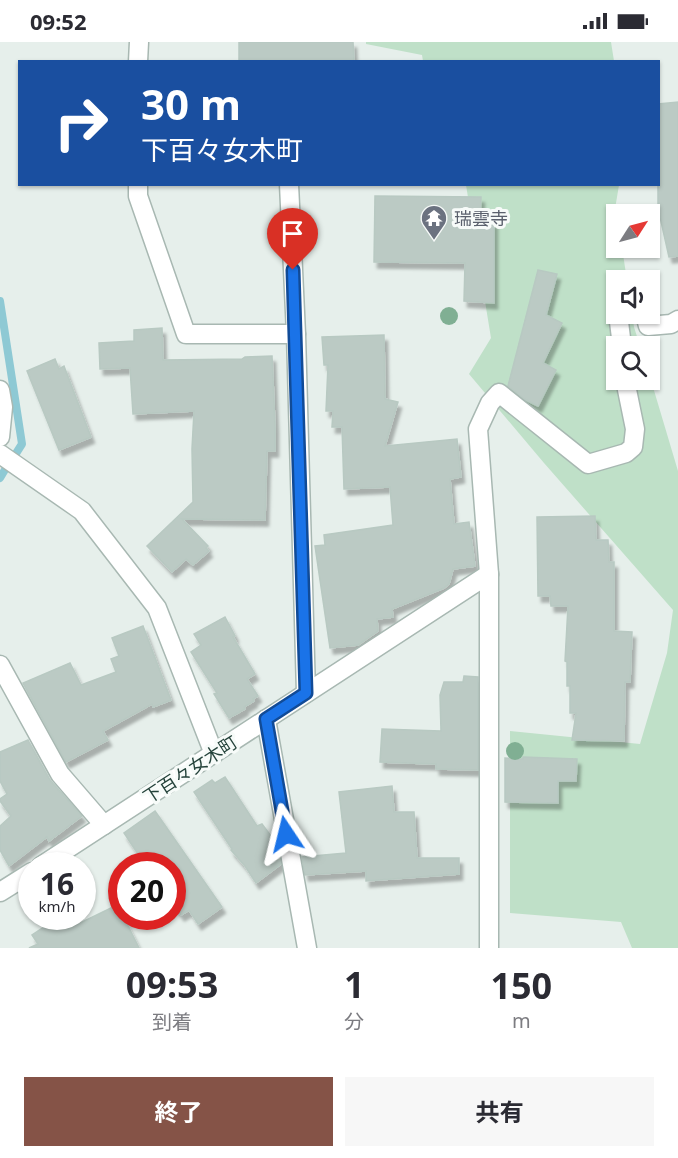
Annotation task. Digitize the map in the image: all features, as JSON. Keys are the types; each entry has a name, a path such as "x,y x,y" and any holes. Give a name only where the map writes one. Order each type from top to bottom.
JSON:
{"street":[{"path":"138,42 138,60"},
{"path":"138,186 138,196 186,334 296,334"},
{"path":"289,186 296,334 306,693"},
{"path":"648,324 648,326 671,324 678,320"},
{"path":"0,390 3,407 0,436"},
{"path":"489,948 489,574 478,429 490,404 499,393 588,464 626,453 633,447 635,429 627,390"},
{"path":"0,454 82,511 157,608 214,754"},
{"name":"下百々女木町","path":"63,852 489,574"},
{"path":"0,665 60,774 104,825"},
{"path":"266,719 307,948"},
{"path":"0,892 18,881"}],"green space":[{"path":"366,42 611,42 614,60 423,60 422,55 366,44"},
{"path":"466,186 619,186 616,204 606,204 606,258 624,258 625,270 606,270 606,324 634,324 637,336 606,336 606,390 654,390 678,471 678,948 632,948 621,922 510,913 510,731 640,744 667,653 673,610 469,374 491,338"}],"building":[{"path":"239,42 353,42 354,60 239,60"},
{"path":"678,102 678,256 669,257 660,217 660,204 658,204 658,186 660,186 660,104"},
{"name":"瑞雲寺","path":"375,196 481,197 480,220 494,221 494,303 464,301 465,263 374,262"},
{"path":"538,270 557,274 546,315 562,323 543,363 556,370 538,406 524,399 508,386"},
{"path":"162,328 163,360 242,359 272,356 275,427 275,451 267,451 265,520 182,519 208,546 206,548 209,551 193,565 186,559 172,572 147,546 193,502 194,411 133,414 130,368 100,369 99,343 134,341 134,330"},
{"path":"384,335 385,399 398,402 385,446 457,439 461,477 450,479 454,524 469,522 475,566 453,569 449,584 444,588 392,609 393,617 377,619 378,631 358,645 330,648 315,546 325,545 324,535 393,525 390,487 344,489 342,427 332,427 333,411 326,411 328,365 324,365 322,337"},
{"path":"55,359 59,369 64,366 91,437 59,450 27,371"},
{"path":"595,516 596,540 608,540 609,562 614,562 614,631 632,632 630,682 625,682 624,741 572,740 576,713 570,713 570,686 567,686 567,662 565,661 568,606 551,606 550,596 538,596 537,517"},
{"path":"225,617 235,636 233,637 255,674 247,679 258,696 244,707 245,709 229,718 214,694 217,693 191,652 201,645 194,634"},
{"path":"143,626 171,700 153,707 152,704 103,731 108,740 66,762 23,683 70,663 81,685 116,672 111,659 119,656 112,638"},
{"path":"464,676 478,677 478,770 436,769 436,764 380,762 382,729 441,731 440,695 444,682 463,682"},
{"path":"28,740 50,780 82,816 49,841 47,837 27,852 18,852 18,859 9,866 0,850 0,826 11,816 0,801 7,794 0,781 0,752"},
{"path":"523,757 577,759 576,781 558,781 558,803 505,802 505,758 523,759"},
{"path":"225,777 257,826 262,824 274,840 270,843 279,855 281,864 256,883 231,850 194,792 212,780 215,783"},
{"path":"392,786 394,812 414,812 417,858 459,858 459,874 366,881 366,871 305,875 302,857 346,853 339,792"},
{"path":"155,811 184,852 137,852 124,833"},
{"path":"186,855 222,907 198,924 189,910 186,912"},
{"path":"108,909 108,930 130,930 139,948 29,948 38,944 32,935 40,930 96,930 96,915"}],"waterway":[{"path":"0,301 22,444 15,455"},
{"path":"0,478 6,468"}],"place":[{"name":"瑞雲寺","path":"434,241"}],"route":[{"path":"286,834 266,719 306,693 293,270"}]}
